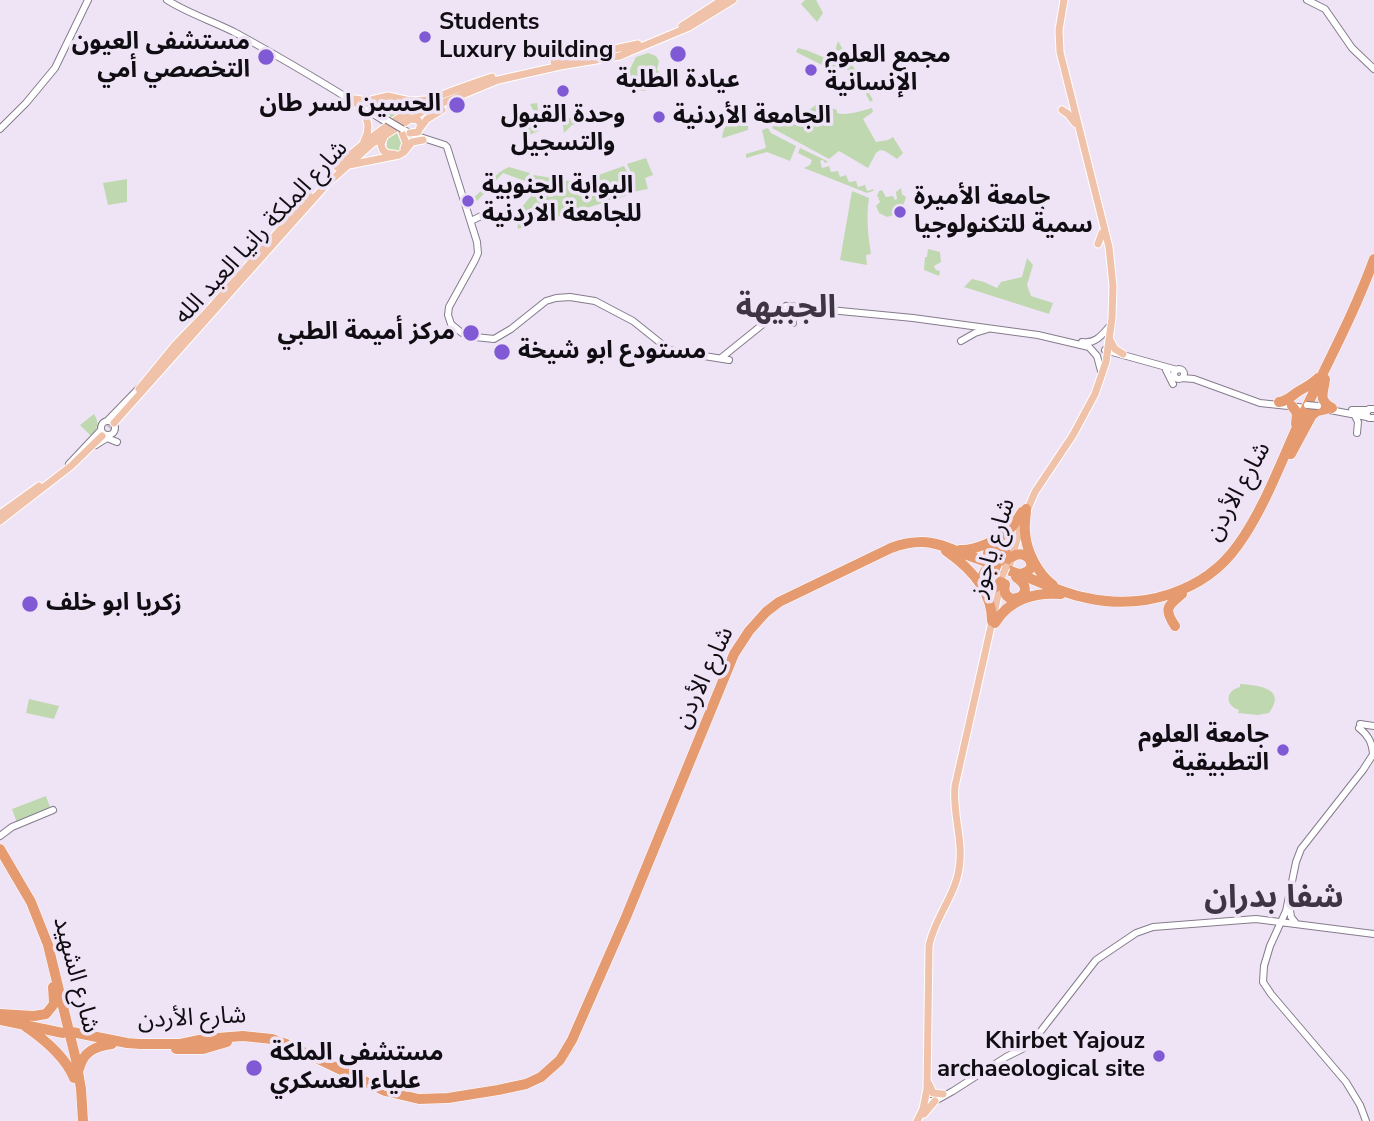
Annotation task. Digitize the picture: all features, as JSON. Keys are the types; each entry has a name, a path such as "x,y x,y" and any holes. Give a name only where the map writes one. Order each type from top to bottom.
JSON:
{"highway":[{"name":"شارع الأردن","path":"1063,592 1109,601 1139,601 1162,597 1180,591 1214,571 1229,556 1242,538 1316,406 1324,376 1374,259"},
{"name":"شارع الأردن","path":"212,1046 253,1036 278,1040 385,1091 419,1099 448,1098 505,1089 541,1077 558,1063 572,1040 626,917 734,654 761,618 779,602 897,546 919,542 946,549 1091,603 1127,605 1157,602 1182,594 1216,574 1239,550 1259,515 1354,317 1374,268"},
{"path":"1279,402 1290,399 1324,376"},
{"path":"1281,467 1317,411 1316,406 1326,404 1323,399 1324,376"},
{"path":"1281,467 1280,458 1297,420 1297,411 1292,406"},
{"path":"946,549 976,548 1008,531 1024,511"},
{"path":"1024,511 1024,529 1033,558 1046,579 1063,592"},
{"name":"شارع الأردن","path":"0,1016 112,1044 150,1049 181,1046 197,1039 212,1046 245,1039 273,1042 383,1094 415,1101 438,1102 531,1086 546,1078 563,1061 576,1041 745,642 780,606 896,550 923,545 946,549"},
{"path":"946,549 972,573 983,589 991,605 994,622"},
{"path":"994,622 1008,608 1025,597 1063,592"},
{"path":"1175,625 1168,609 1182,594"},
{"path":"1109,601 1124,596"},
{"path":"713,703 713,713 726,684"},
{"path":"696,746 709,718 711,723"},
{"name":"شارع الشهيد","path":"0,849 31,902 44,932 76,1077 81,1121"},
{"name":"شارع الشهيد","path":"0,856 35,918 67,1032"},
{"path":"0,1016 36,1016 48,1013 55,1000 52,980"},
{"name":"شارع الأردن","path":"0,1016 25,1026 127,1043 181,1046"},
{"path":"67,1032 68,1020 71,1018 80,1027 92,1031"},
{"path":"25,1026 61,1057 76,1077"},
{"path":"76,1077 85,1055 95,1047 112,1044"}],"main road":[{"path":"3,124 53,66 87,0"},
{"path":"167,0 273,53 388,124 448,148 475,244 473,264"},
{"path":"173,0 252,38 388,124"},
{"name":"شارع الملكة رانيا العبد الله","path":"146,384 175,345 329,176 388,124 431,100 499,75 636,45 683,25 722,0"},
{"name":"شارع الملكة رانيا العبد الله","path":"111,421 345,166 388,124 429,113 487,84 620,56 689,27 733,0"},
{"name":"شارع ياجوز","path":"1024,511 1073,435 1098,386 1110,339 1113,299 1111,259 1058,56 1056,37 1062,0"},
{"path":"1307,0 1326,10 1352,48 1374,67"},
{"path":"1314,0 1327,6 1352,44 1374,67"},
{"path":"534,72 545,71"},
{"path":"356,102 388,96 410,101 431,100"},
{"path":"1070,97 1081,106 1077,125 1063,109 1070,97"},
{"path":"356,102 366,117 369,130 359,148"},
{"path":"404,131 417,133 429,113 443,111"},
{"path":"429,141 423,133 423,125 443,111"},
{"path":"375,115 371,115 369,119 373,129 377,131 388,124"},
{"path":"409,119 418,120 421,127"},
{"path":"388,124 381,141 385,153 398,153 405,147 404,131"},
{"name":"شارع ياجوز","path":"928,1100 929,946 959,871 956,786 1006,571 1024,511 1040,479 1078,423 1091,397 1106,354 1110,281 1106,248 1077,125"},
{"path":"345,166 397,156 412,142 429,141 446,151 466,211 467,222 478,244 477,257 454,296 448,313 450,322 462,334 489,339 503,334 546,301 563,297 596,301 633,321 677,353 686,363 699,356"},
{"path":"467,222 481,216"},
{"path":"1098,244 1102,233"},
{"path":"478,249 484,242"},
{"path":"677,353 727,357 784,311 805,308 1025,331 1084,344 1097,340 1109,327"},
{"path":"784,311 793,314 792,322 783,315 784,311"},
{"path":"961,341 990,327"},
{"path":"1110,339 1122,355 1254,398 1372,415"},
{"path":"657,341 679,352 699,356"},
{"path":"1084,344 1097,356 1101,371"},
{"path":"1106,354 1113,358 1122,355 1260,403 1316,406 1372,415"},
{"path":"1166,370 1173,384"},
{"path":"1354,414 1358,422 1357,433"},
{"path":"0,521 70,465 102,434 111,434 111,421 102,425 102,434 96,445"},
{"path":"0,514 70,465 77,463 107,438 117,442"},
{"name":"شارع ياجوز","path":"920,1119 928,1100 929,1084 930,946 961,870 956,802 958,784 994,622"},
{"path":"1368,1121 1354,1087 1275,995 1266,973 1288,909 1296,862 1301,849 1374,755 1370,740 1360,726 1374,726"},
{"path":"0,835 17,824 53,810 17,824"},
{"path":"1272,920 1288,909"},
{"path":"1288,909 1294,924"},
{"path":"928,1100 978,1074 1033,1038 1098,957 1140,927 1252,917 1374,933"},
{"path":"1272,920 1279,932"},
{"path":"1279,932 1294,924"},
{"path":"928,1100 971,1081 1003,1058"},
{"path":"929,1084 933,1093 943,1094"}],"green space":[{"path":"805,0 816,0 823,13 817,22 801,4"},
{"path":"838,41 873,100 870,102 856,74 841,67 831,70"},
{"path":"798,48 828,59 826,67 796,52"},
{"path":"648,53 656,56 659,61 657,70 660,73 653,88 650,86 646,91 634,93 629,89 627,75 636,57"},
{"path":"390,99 403,102 406,109 392,120 379,112 376,105"},
{"path":"537,103 539,131 529,135 526,113 530,120 535,120 536,116 530,104"},
{"path":"818,103 841,114 872,108 873,112 863,119 876,142 893,137 903,153 897,159 880,150 868,168 839,151 829,159 772,128 803,115"},
{"path":"591,110 584,122 572,125 564,133 562,120"},
{"path":"734,115 748,126 748,130 723,138 724,129"},
{"path":"768,128 771,133 796,146 790,161 767,152 746,158 746,154 766,148 762,130"},
{"path":"395,131 404,138 402,149 395,152 387,147 387,138"},
{"path":"800,148 827,161 820,161 822,168 829,166 831,172 838,171 840,177 846,175 849,182 856,181 858,187 865,185 867,191 874,189 873,191 867,193 804,168 810,165 812,160 798,153"},
{"path":"646,158 653,175 645,178 648,189 633,192 633,177 627,164"},
{"path":"624,166 630,177 629,195 518,229 516,214 536,190 527,183 534,175 569,181 584,180"},
{"path":"509,167 530,173 525,181 503,173 477,201 473,198 499,173"},
{"path":"127,179 127,202 108,205 103,183"},
{"path":"901,188 906,197 900,210 887,217 879,213 876,206 880,202 877,196 879,191 882,190 886,197 893,196 895,200 896,192"},
{"path":"852,191 869,198 871,254 866,255 867,265 840,260"},
{"path":"928,249 940,252 941,262 934,266 940,271 939,276 924,270"},
{"path":"1027,258 1033,265 1027,285 1031,296 1053,303 1049,314 964,287 972,279 997,288 1001,282 1022,277"},
{"path":"94,414 97,426 92,437 80,425"},
{"path":"1240,684 1262,687 1273,693 1274,705 1269,713 1238,713 1239,710 1231,705 1229,698"},
{"path":"29,699 59,706 54,719 26,713"},
{"path":"46,796 51,810 17,823 12,809"}],"tunnel":[{"path":"102,436 114,423"}],"place":[{"name":"Students Luxury building","path":"425,37"},
{"name":"عيادة الطلبة","path":"678,54"},
{"name":"مستشفى العيون التخصصي أمي","path":"266,57"},
{"name":"مجمع العلوم الإنسانية","path":"811,70"},
{"name":"وحدة القبول والتسجيل","path":"563,91"},
{"name":"الحسين لسر طان","path":"457,105"},
{"name":"الجامعة الأردنية","path":"659,117"},
{"name":"البوابة الجنوبية للجامعة الاردنية","path":"468,201"},
{"name":"جامعة الأميرة سمية للتكنولوجيا","path":"900,212"},
{"name":"مركز أميمة الطبي","path":"471,333"},
{"name":"مستودع ابو شيخة","path":"502,352"},
{"name":"زكريا ابو خلف","path":"30,604"},
{"name":"جامعة العلوم التطبيقية","path":"1283,750"},
{"name":"Khirbet Yajouz archaeological site","path":"1159,1056"},
{"name":"مستشفى الملكة علياء العسكري","path":"254,1068"}],"district":[{"name":"الجبيهة","path":"786,309"},
{"name":"شفا بدران","path":"1274,899"}]}
